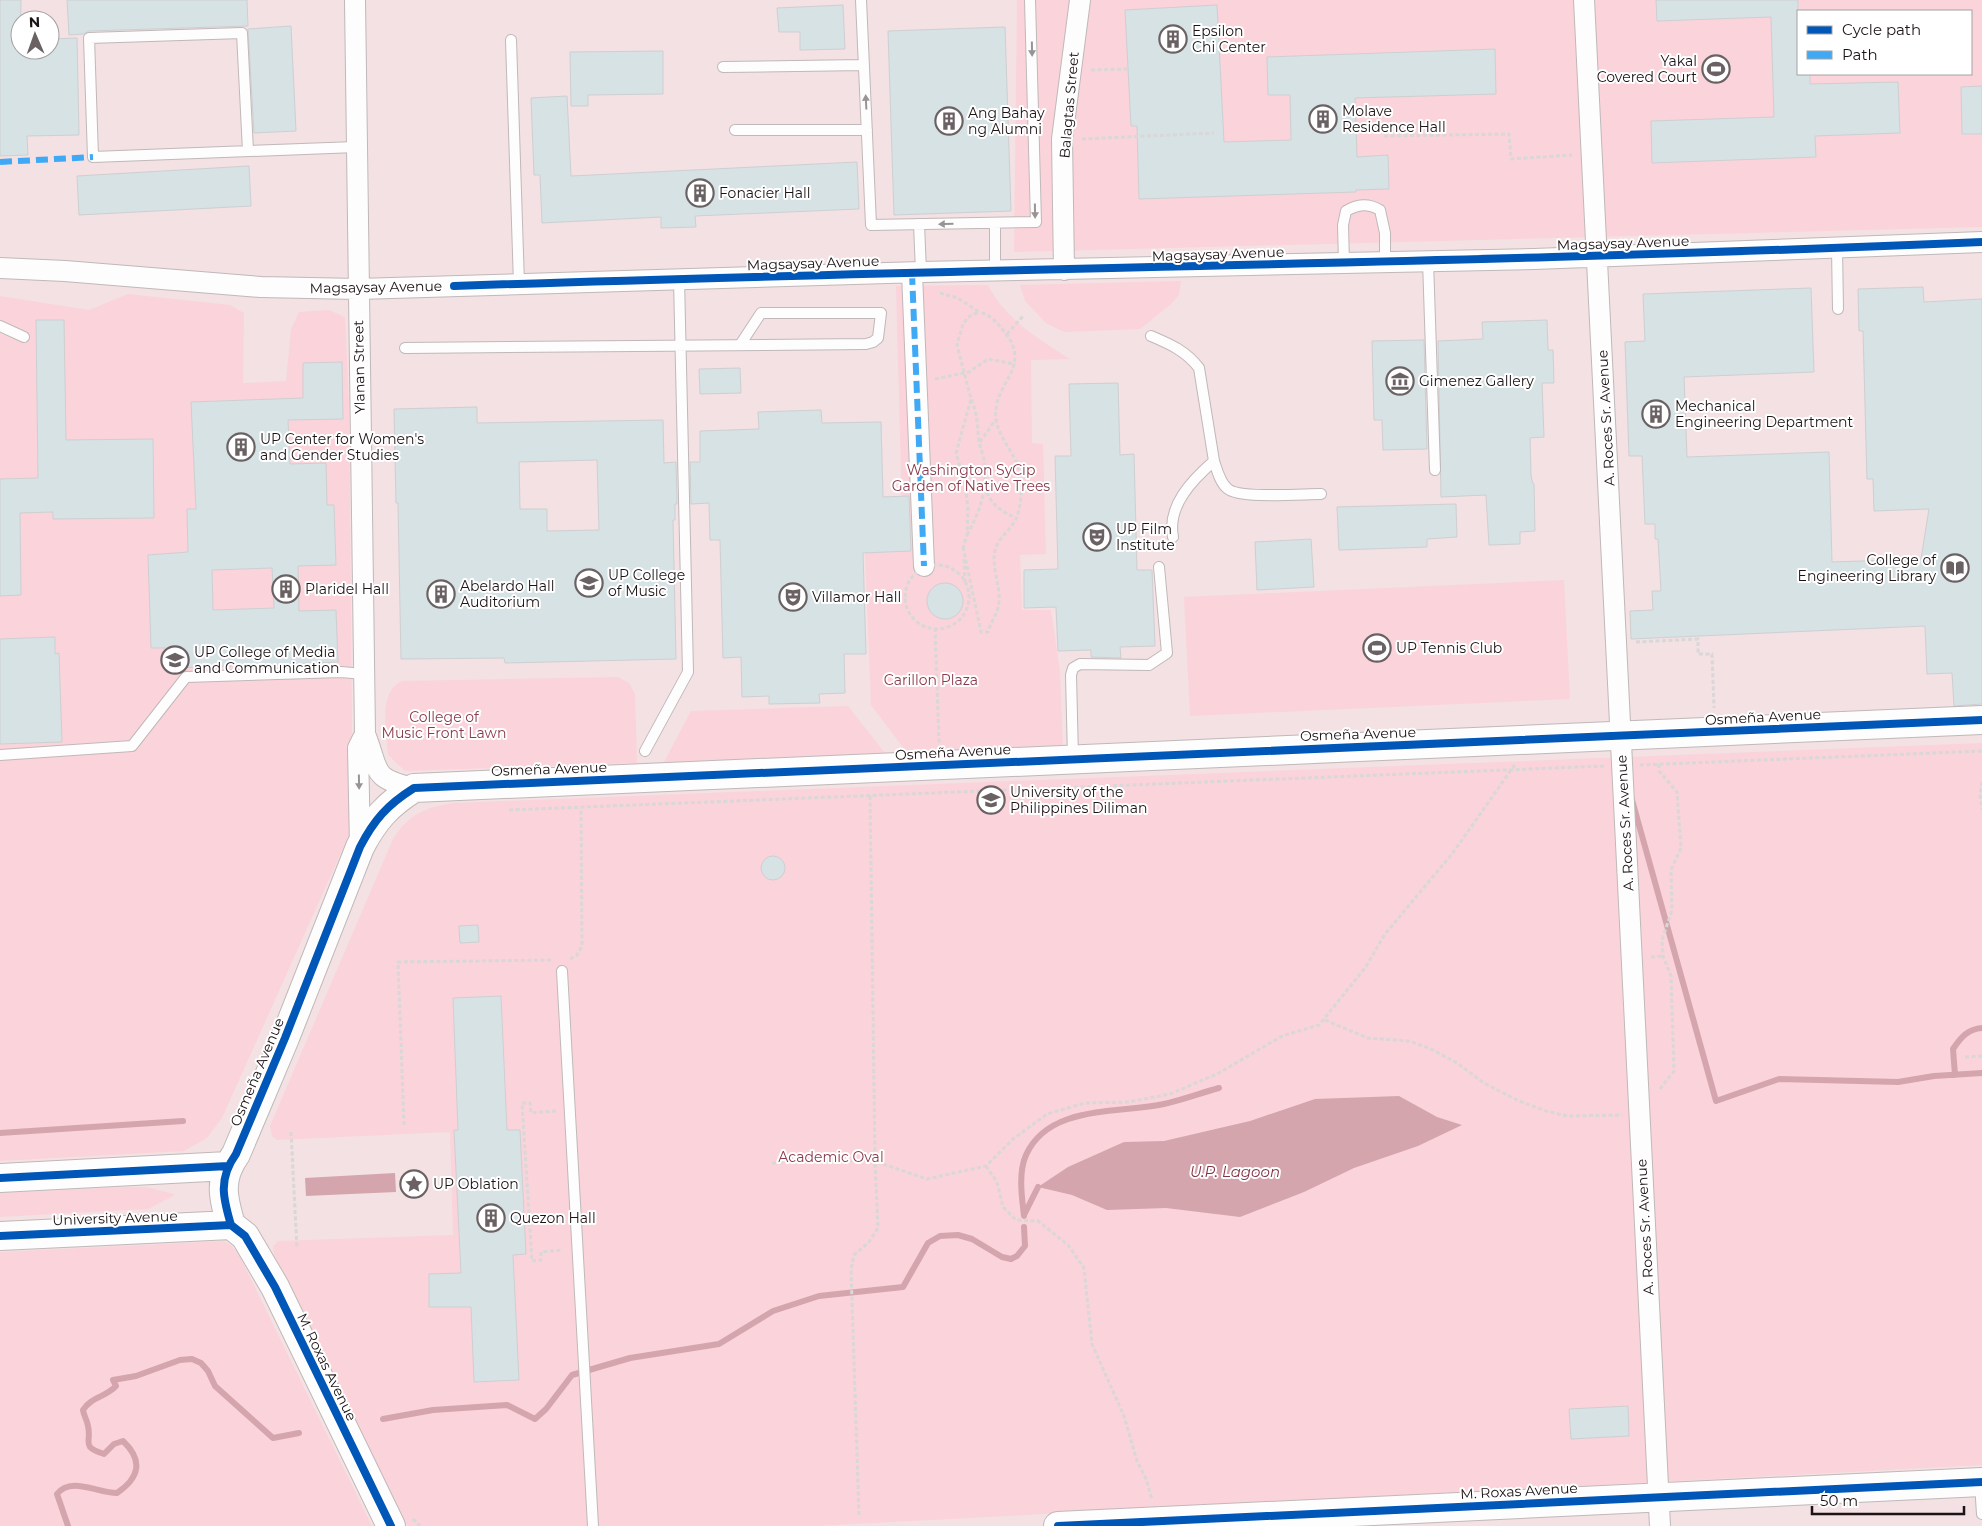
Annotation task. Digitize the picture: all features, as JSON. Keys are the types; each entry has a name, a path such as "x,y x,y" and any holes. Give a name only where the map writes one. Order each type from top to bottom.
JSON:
{"street":[{"name":"Ylanan Street","path":"356,0 356,146 364,674 364,734 358,748 360,847"},
{"name":"Balagtas Street","path":"1064,270 1062,140 1080,0"},
{"name":"A. Roces Sr. Avenue","path":"1584,0 1660,1526"},
{"name":"Magsaysay Avenue","path":"0,268 65,271 261,287 358,289 679,279 915,277 995,271 1428,261 1982,242"},
{"path":"915,277 916,379 924,566"},
{"name":"Osmeña Avenue","path":"231,1225 222,1195 228,1166 236,1154 278,1055 360,847 372,824 393,801 414,788 1982,720"},
{"name":"Ylanan Street","path":"364,734 371,748 372,762 380,775 390,782 414,788"},
{"path":"0,1178 228,1166"},
{"name":"M. Roxas Avenue","path":"231,1225 245,1236 276,1290 391,1526"},
{"name":"University Avenue","path":"0,1236 231,1225"},
{"name":"M. Roxas Avenue","path":"1058,1526 1981,1482"}],"lane":[{"path":"861,0 871,225 1036,222 1030,0"},
{"path":"248,151 242,33 89,38 93,157 248,151 356,146"},
{"path":"511,40 519,284"},
{"path":"723,68 864,65"},
{"path":"735,130 867,130"},
{"path":"1344,263 1342,225 1346,211 1356,206 1372,206 1380,210 1385,233 1385,262"},
{"path":"995,223 995,271"},
{"path":"915,277 919,224"},
{"path":"1837,248 1838,309"},
{"path":"1428,261 1435,470"},
{"path":"645,751 688,672 679,279"},
{"path":"405,348 866,344 878,338 881,314 761,313 740,345"},
{"path":"0,326 24,337"},
{"path":"1151,336 1176,347 1191,357 1199,368 1214,461 1218,476 1228,489 1244,494 1321,494"},
{"path":"1173,537 1171,521 1181,498 1197,476 1214,461"},
{"path":"1073,759 1071,674 1073,668 1080,664 1149,665 1167,653 1159,567"},
{"path":"0,755 132,746 186,677 340,672 364,674"},
{"path":"562,971 576,1249 593,1526"},
{"path":"1981,1482 1982,1514"}],"path":[{"path":"1071,71 1128,69"},
{"path":"1062,140 1214,133"},
{"path":"1384,136 1509,134 1511,159 1593,153"},
{"path":"915,277 958,298 979,312 989,314 1007,334 1015,352 1015,364 998,400 996,419 979,442"},
{"path":"979,312 968,317 960,333 957,345 966,372 971,399 976,410 979,442 984,460 987,497 1002,512 1016,518"},
{"path":"1007,334 1023,316"},
{"path":"916,379 941,379 966,372 988,359 1015,364"},
{"path":"967,535 968,509 964,483 956,453 971,399"},
{"path":"963,547 981,632 988,632 997,612 999,602 994,560 996,547 1016,518 1020,506 1021,477 996,419"},
{"path":"965,582 951,568 942,565 924,566 908,583 905,593 906,603 916,620 935,628 953,624 961,618 969,601 965,582 963,547 982,506 985,483"},
{"path":"935,628 940,765"},
{"path":"1616,643 1698,639 1698,654 1712,654 1715,732"},
{"path":"772,1163 875,1160 927,1179 986,1166 1013,1139 1048,1114 1085,1103 1128,1102 1170,1094 1217,1074 1282,1036 1312,1028 1324,1020 1365,968 1385,934 1452,854 1533,739"},
{"path":"506,810 1982,751"},
{"path":"1654,1096 1674,1071 1671,976 1662,956 1662,940 1672,910 1671,870 1681,848 1677,792 1659,771 1659,764"},
{"path":"1982,782 1980,794 1982,809"},
{"path":"859,1515 852,1280 854,1255 869,1242 878,1228 875,1160 870,796"},
{"path":"404,1125 398,962 570,959 577,956 582,946 581,808"},
{"path":"1648,956 1662,956"},
{"path":"1324,1020 1368,1038 1409,1041 1429,1048 1457,1063 1484,1083 1519,1101 1546,1110 1567,1116 1628,1115"},
{"path":"1964,1057 1982,1056"},
{"path":"570,1111 531,1112 530,1103 522,1103 524,1179 532,1260 542,1260 541,1252 576,1249"},
{"path":"290,1132 297,1249"},
{"path":"986,1166 997,1182 1003,1207 1016,1220 1038,1221 1068,1245 1084,1268 1092,1344 1124,1416 1137,1462 1146,1479 1152,1500"},
{"path":"441,1183 456,1182"}],"shaded area":[{"name":"University of the Philippines Diliman","path":"0,0 1982,0 1982,1526 0,1526"}],"green space":[{"path":"1017,0 1982,0 1982,227 1014,252"},
{"path":"1181,281 1179,295 1170,305 1140,329 1064,332 1046,323 1025,301 1020,285"},
{"path":"988,285 995,297 1013,318 1035,336 1070,359 1031,360 1032,443 1043,444 1046,554 1020,555 1022,610 1051,610 1060,671 1063,750 908,754 871,705 865,553 903,552 896,286"},
{"path":"128,294 230,305 244,313 243,383 286,381 291,329 299,312 329,310 345,317 349,403 353,821 349,835 222,1118 207,1138 184,1151 0,1161 0,296 89,310"},
{"name":"UP Tennis Club","path":"1564,580 1570,699 1190,716 1184,597"},
{"name":"College of Music Front Lawn","path":"618,677 629,683 635,694 637,763 405,771 388,755 385,725 386,704 389,694 402,681"},
{"path":"848,706 888,757 664,762 691,711"},
{"name":"Academic Oval","path":"1982,743 1982,1465 815,1526 408,1526 401,1516 274,1254 273,1246 278,1241 453,1235 450,1132 277,1140 272,1136 270,1126 393,839 405,824 427,809 454,803"},
{"path":"146,1187 174,1194 148,1209 0,1217 0,1193"},
{"path":"223,1241 232,1246 240,1257 372,1526 0,1526 0,1252"}],"water":[{"name":"U.P. Lagoon","path":"1399,1096 1437,1117 1462,1125 1418,1146 1354,1168 1304,1192 1240,1217 1166,1208 1107,1210 1072,1195 1038,1187 1068,1167 1124,1142 1164,1141 1250,1121 1315,1099"},
{"path":"395,1173 396,1192 306,1196 305,1178"}],"building":[{"path":"0,0 21,0 21,10 10,10 10,60 60,60 60,39 77,38 79,135 27,136 28,155 0,156"},
{"path":"67,0 247,0 248,26 89,31 84,34 69,35"},
{"path":"1656,0 1798,0 1797,75 1810,75 1810,84 1898,82 1900,133 1815,136 1816,157 1652,163 1651,121 1774,117 1771,17 1657,21"},
{"path":"843,5 845,49 800,50 800,32 779,32 777,8"},
{"name":"Molave Residence Hall","path":"1217,5 1224,142 1291,140 1290,95 1268,95 1267,57 1495,49 1496,94 1355,98 1357,157 1388,155 1389,189 1356,190 1356,192 1139,199 1137,126 1131,126 1125,10"},
{"path":"291,26 296,131 254,133 248,29"},
{"name":"Ang Bahay ng Alumni","path":"1005,27 1011,211 894,215 888,31"},
{"path":"663,51 663,94 588,95 588,106 571,106 570,52"},
{"path":"1982,86 1982,134 1962,134 1961,87"},
{"name":"Fonacier Hall","path":"567,96 571,176 857,162 859,209 695,216 696,227 661,228 661,217 542,223 540,175 534,175 531,98"},
{"path":"249,166 251,206 79,215 77,176"},
{"path":"1923,287 1924,302 1982,299 1982,704 1954,706 1952,673 1927,674 1925,626 1631,639 1630,611 1653,610 1652,591 1661,591 1658,539 1655,539 1655,524 1645,524 1642,456 1629,456 1625,342 1645,341 1643,294 1811,288 1814,372 1684,377 1687,457 1829,452 1832,562 1921,559 1929,509 1874,511 1873,479 1867,479 1863,331 1859,331 1858,289"},
{"path":"36,320 64,320 66,440 153,439 154,518 53,519 53,512 20,513 21,595 0,596 0,479 38,478"},
{"path":"1547,320 1548,350 1553,350 1554,383 1542,383 1544,437 1530,438 1531,476 1534,484 1535,531 1520,532 1520,544 1489,545 1486,495 1441,497 1438,341 1483,339 1482,322"},
{"path":"1424,340 1427,449 1383,450 1382,420 1374,420 1372,341"},
{"path":"342,362 343,419 288,420 290,464 326,463 327,505 334,505 336,565 298,566 299,611 336,610 338,662 174,668 173,648 151,648 148,555 188,552 187,509 196,509 191,402 303,398 303,363","holes":["272,568 274,608 213,610 212,570"]},
{"path":"740,368 741,393 700,394 699,369"},
{"name":"UP Film Institute","path":"1118,383 1120,455 1134,454 1137,570 1152,570 1155,646 1120,647 1121,658 1091,657 1091,650 1058,651 1056,607 1024,608 1024,570 1058,569 1055,456 1071,456 1069,384"},
{"path":"477,407 477,423 663,420 664,463 676,462 677,504 675,504 675,520 673,520 676,659 505,663 504,658 401,659 394,409","holes":["597,460 599,530 547,531 547,509 520,509 519,462"]},
{"name":"Villamor Hall","path":"821,410 822,423 881,422 883,497 909,496 911,551 863,553 866,654 844,654 845,693 819,694 820,703 769,704 769,696 742,697 741,657 723,658 720,540 710,540 709,503 691,504 690,462 700,462 700,431 759,429 758,412"},
{"path":"1456,504 1457,537 1427,539 1427,547 1339,550 1337,507"},
{"path":"1311,539 1314,587 1257,590 1255,542"},
{"path":"945,583 958,588 963,601 958,614 945,619 932,614 927,601 932,588"},
{"path":"55,637 55,654 59,653 62,742 0,744 0,639"},
{"path":"773,856 778,857 784,863 784,873 778,879 773,880 768,879 762,873 761,868 762,863 768,857"},
{"path":"478,925 479,942 460,943 459,926"},
{"name":"Quezon Hall","path":"501,996 507,1130 520,1130 526,1254 513,1255 519,1380 474,1382 471,1307 429,1307 429,1274 461,1273 454,1130 458,1130 453,998"},
{"path":"1628,1406 1629,1436 1571,1439 1569,1409"}],"waterway":[{"path":"1632,800 1716,1101 1779,1079 1898,1082 1934,1076 1982,1073"},
{"path":"1955,1075 1953,1049 1965,1034 1982,1028"},
{"path":"1024,1216 1021,1186 1022,1170 1026,1155 1037,1139 1051,1127 1068,1119 1087,1114 1164,1104 1219,1088"},
{"path":"0,1133 183,1121"},
{"path":"1024,1215 1038,1187"},
{"path":"383,1419 433,1410 507,1405 535,1419 546,1409 572,1375 630,1358 719,1344 773,1311 819,1296 903,1287 928,1243 940,1236 958,1235 972,1239 1002,1257 1011,1259 1017,1256 1025,1246 1024,1227"},
{"path":"68,1526 57,1494 69,1486 117,1493 130,1481 136,1469 134,1455 123,1441 114,1444 104,1454 92,1449 88,1443 89,1432 83,1410 90,1402 112,1390 116,1386 113,1380 136,1376 180,1360 192,1359 201,1363 208,1371 215,1386 273,1438 299,1433"}],"marked path":[{"path":"0,162 93,157"},
{"path":"912,273 924,566"}],"cycle path":[{"path":"454,286 1600,256 1982,242"},
{"path":"231,1225 224,1197 224,1180 285,1038 360,847 382,814 414,788 1982,720"},
{"path":"0,1178 228,1166"},
{"path":"231,1225 245,1236 275,1287 391,1526"},
{"path":"0,1236 231,1225"},
{"path":"1058,1526 1982,1482"}],"place":[{"name":"Epsilon Chi Center","path":"1173,39"},
{"name":"Yakal Covered Court","path":"1716,69"},
{"name":"Molave Residence Hall","path":"1323,119"},
{"name":"Ang Bahay ng Alumni","path":"949,121"},
{"name":"Fonacier Hall","path":"700,193"},
{"name":"Gimenez Gallery","path":"1400,381"},
{"name":"Mechanical Engineering Department","path":"1656,414"},
{"name":"UP Center for Women's and Gender Studies","path":"241,447"},
{"name":"UP Film Institute","path":"1097,537"},
{"name":"College of Engineering Library","path":"1955,568"},
{"name":"UP College of Music","path":"589,583"},
{"name":"Plaridel Hall","path":"286,589"},
{"name":"Abelardo Hall Auditorium","path":"441,594"},
{"name":"Villamor Hall","path":"793,597"},
{"name":"UP Tennis Club","path":"1377,648"},
{"name":"UP College of Media and Communication","path":"175,660"},
{"name":"University of the Philippines Diliman","path":"991,800"},
{"name":"UP Oblation","path":"414,1184"},
{"name":"Quezon Hall","path":"491,1218"}],"park label":[{"name":"Washington SyCip Garden of Native Trees","path":"971,478"},
{"name":"Carillon Plaza","path":"931,680"}]}
